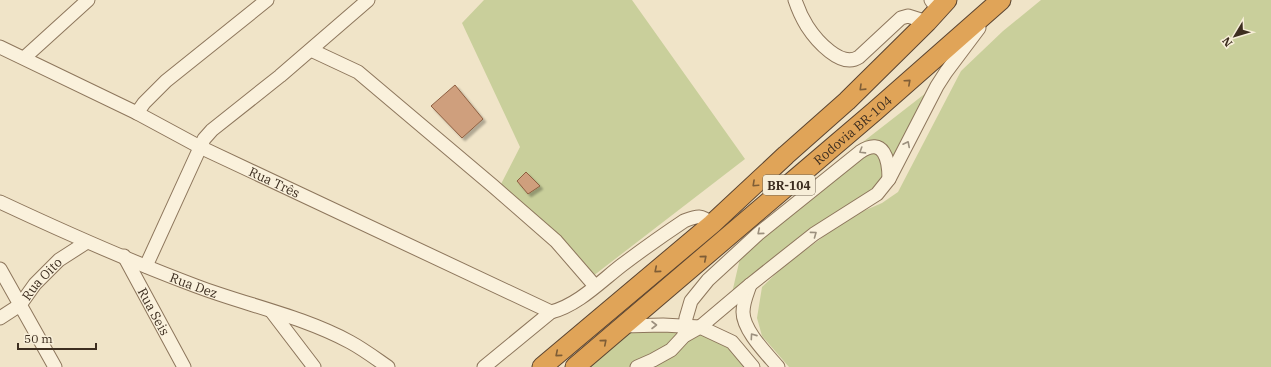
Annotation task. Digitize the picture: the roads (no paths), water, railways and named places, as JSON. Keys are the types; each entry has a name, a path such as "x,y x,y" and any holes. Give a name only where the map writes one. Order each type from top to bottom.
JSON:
{"highway":[{"name":"Rodovia BR-104","path":"575,367 864,121 999,1"},
{"name":"Rodovia BR-104","path":"542,367 712,224 786,155 847,102 936,8"}],"street":[{"path":"24,58 88,0"},
{"path":"137,113 144,103 166,82 267,0"},
{"path":"146,266 204,139 212,130 311,50 368,0"},
{"path":"795,0 806,25 811,32 830,51 846,60 859,57 901,18 936,8"},
{"path":"623,326 684,331 700,327 818,231 877,194 889,179 940,81 999,1"},
{"name":"Rua Três","path":"0,47 137,113 200,147 551,312"},
{"path":"311,50 358,72 556,241 595,286"},
{"path":"637,367 671,350 684,331 691,301 708,280 779,217 860,152 870,147 879,148 889,166 889,179"},
{"name":"Rua Dez","path":"0,202 87,242 146,266 196,286 300,321 350,342 388,367"},
{"path":"484,367 551,312 572,304 684,221 702,217 706,218 712,224"},
{"name":"Rua Oito","path":"0,318 20,305 49,268 68,253 87,242"},
{"name":"Rua Seis","path":"124,256 184,367"},
{"path":"0,269 55,367"},
{"path":"751,284 744,302 743,314 745,324 778,367"},
{"path":"272,312 314,367"},
{"path":"700,327 732,342 753,367"}]}
